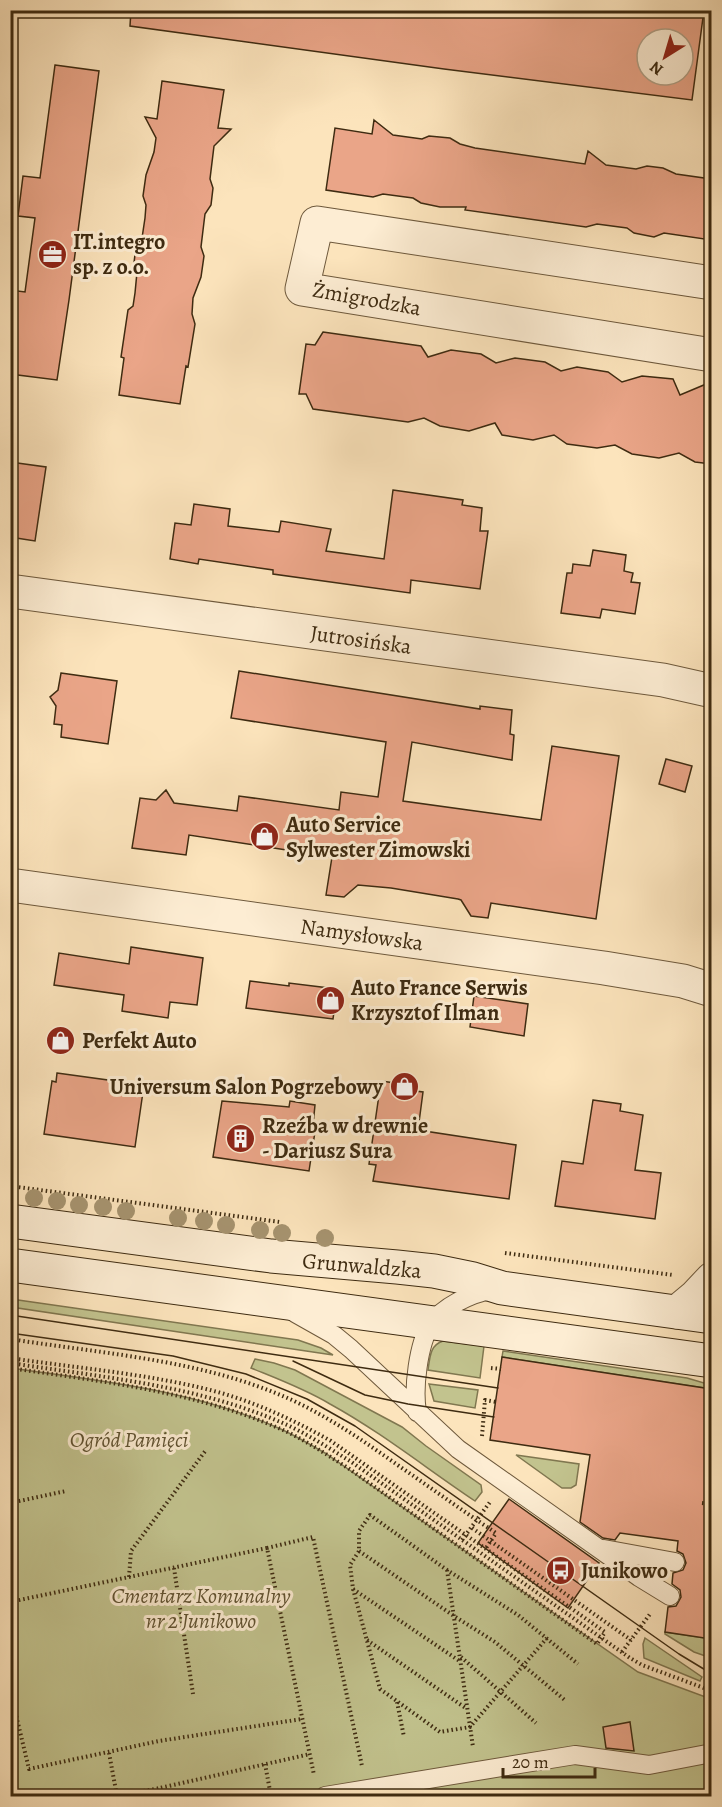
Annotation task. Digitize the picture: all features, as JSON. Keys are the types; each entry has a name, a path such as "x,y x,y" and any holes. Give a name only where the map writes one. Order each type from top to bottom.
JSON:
{"street":[{"name":"Żmigrodzka","path":"711,283 316,223 302,289 711,355"},
{"name":"Jutrosińska","path":"10,591 663,680 711,691"},
{"name":"Namysłowska","path":"10,885 604,968 683,981 711,990"},
{"name":"Grunwaldzka","path":"10,1221 271,1256 434,1271 502,1288 711,1317"},
{"name":"Grunwaldzka","path":"10,1265 711,1361"},
{"path":"677,1312 711,1279"}],"lane":[{"path":"417,1412 416,1375 424,1340 432,1323 449,1308 467,1297 502,1288"},
{"path":"264,1300 292,1311 334,1335 458,1449 639,1577 670,1596"},
{"path":"600,1548 675,1562"},
{"path":"325,1797 575,1755 649,1765 711,1753"}],"path":[{"path":"10,1339 198,1369 257,1386 292,1400 360,1438 496,1533 486,1548"},
{"path":"10,1358 182,1384 214,1391 297,1422 332,1441 605,1632 597,1644 348,1468 306,1442 276,1427 237,1412 170,1394 10,1368"},
{"path":"10,1363 168,1388 224,1401 279,1421 350,1461 642,1665 711,1691"},
{"path":"490,1368 501,1369"},
{"path":"488,1442 481,1435 485,1400 496,1402"},
{"path":"129,1577 131,1551 206,1450"},
{"path":"10,1503 66,1491"},
{"path":"462,1540 490,1501 499,1508"},
{"path":"702,1503 711,1504"},
{"path":"547,1638 470,1727 440,1732 380,1689 353,1589 350,1565 359,1551 359,1531 370,1515 447,1570 518,1615 547,1638 578,1664"},
{"path":"472,1528 631,1640"},
{"path":"10,1602 313,1537 367,1791"},
{"path":"267,1548 314,1776"},
{"path":"359,1551 495,1642 566,1701"},
{"path":"174,1568 193,1694"},
{"path":"447,1570 476,1772"},
{"path":"353,1589 460,1660 536,1723"},
{"path":"622,1652 650,1614 658,1617"},
{"path":"366,1640 467,1709"},
{"path":"10,1690 29,1769 159,1741 303,1719"},
{"path":"397,1701 404,1737"},
{"path":"109,1753 117,1796 310,1754"},
{"path":"264,1764 271,1797"},
{"path":"160,1788 162,1797"}],"green space":[{"path":"11,1299 298,1340 333,1355 11,1307"},
{"path":"443,1341 484,1346 480,1378 428,1370 430,1356 435,1345"},
{"path":"503,1351 687,1378 711,1385 711,1389 502,1357"},
{"path":"255,1359 295,1370 402,1427 481,1485 482,1492 475,1501 349,1415 291,1384 251,1368"},
{"name":"Cmentarz Komunalny nr 2 Junikowo","path":"11,1368 145,1388 212,1404 276,1427 325,1453 638,1672 711,1699 711,1796 11,1796"},
{"path":"429,1384 478,1390 475,1408 434,1401"},
{"path":"516,1455 579,1464 576,1485 571,1488 562,1488"},
{"path":"665,1632 711,1639 711,1658 694,1652"},
{"path":"645,1638 702,1677 700,1681 644,1658"}],"building":[{"path":"131,10 704,10 695,78 695,27 635,27 635,87 694,87 692,100 130,26"},
{"name":"IT.integro sp. z o.o.","path":"55,65 99,71 57,380 10,374 10,290 25,292 35,218 18,216 23,176 40,178"},
{"path":"162,81 224,90 218,128 231,129 214,146 210,179 213,188 211,205 205,214 201,247 204,256 201,277 193,298 192,314 195,324 180,404 119,395 124,358 121,357 128,310 133,306 135,293 136,246 142,238 145,218 146,205 143,196 146,175 156,138 145,117 157,119"},
{"path":"374,120 393,135 422,139 429,136 450,138 460,144 475,148 585,164 588,151 606,165 636,169 647,166 663,168 676,174 711,179 711,240 664,233 654,237 634,233 627,228 597,224 586,227 465,210 466,207 440,207 421,203 413,198 383,194 373,197 326,190 335,128 372,134"},
{"path":"323,332 421,346 428,357 451,350 481,354 496,363 515,358 545,362 561,371 577,367 608,372 622,382 642,376 673,379 680,395 711,382 711,464 695,462 679,453 659,458 632,454 615,445 597,448 567,444 554,435 533,440 502,435 495,423 469,431 440,426 424,418 408,422 313,409 306,394 299,394 306,344 315,345"},
{"path":"10,462 46,467 35,541 10,537"},
{"path":"393,490 463,500 462,505 482,508 480,531 488,531 480,589 411,580 410,593 273,574 273,570 199,559 198,564 170,559 175,523 191,525 194,504 230,509 228,526 279,532 281,521 331,529 326,551 384,559"},
{"path":"593,550 626,555 624,571 633,573 631,582 640,583 635,614 602,609 600,618 561,613 567,573 572,573 573,564 590,566"},
{"path":"239,671 480,709 480,706 512,710 510,734 514,735 512,760 412,742 403,801 541,820 552,746 619,756 596,919 491,903 488,918 471,916 458,899 358,885 344,897 326,895 332,857 189,835 186,855 132,848 140,798 156,800 166,790 174,803 237,811 239,796 339,810 341,792 378,797 386,742 231,718"},
{"path":"61,673 117,681 108,744 61,737 62,725 54,724 56,706 50,697 58,690"},
{"path":"666,759 692,766 685,792 659,784"},
{"path":"131,947 203,958 197,1005 170,1002 168,1018 122,1011 124,995 54,985 59,953 129,964"},
{"path":"250,981 337,989 333,1019 246,1008"},
{"path":"474,996 528,1004 524,1036 470,1027"},
{"path":"57,1073 144,1085 135,1147 44,1134 52,1081 56,1082"},
{"path":"381,1081 409,1085 408,1090 423,1092 418,1130 516,1145 509,1199 373,1181 376,1165 369,1164"},
{"path":"593,1100 621,1104 620,1111 643,1115 635,1170 661,1173 655,1219 555,1206 562,1161 583,1164"},
{"path":"222,1101 289,1107 290,1101 315,1105 313,1125 316,1125 309,1171 213,1157"},
{"path":"502,1357 711,1389 711,1639 665,1632 668,1607 676,1606 681,1597 680,1590 672,1584 673,1573 683,1570 686,1563 683,1554 677,1551 678,1541 620,1533 615,1540 603,1538 580,1522 590,1455 490,1440"},
{"path":"509,1499 599,1563 568,1608 478,1543"},
{"path":"630,1722 634,1751 606,1748 603,1727"}],"tram line":[{"path":"10,1315 498,1388"},
{"path":"10,1333 173,1356 246,1374 307,1399 355,1426 679,1654 712,1674"},
{"path":"293,1361 365,1395 494,1417"}],"place":[{"name":"IT.integro sp. z o.o.","path":"52,254"},
{"name":"Auto Service Sylwester Zimowski","path":"265,837"},
{"name":"Auto France Serwis Krzysztof Ilman","path":"330,1000"},
{"name":"Perfekt Auto","path":"61,1040"},
{"name":"Universum Salon Pogrzebowy","path":"404,1086"},
{"name":"Rzeźba w drewnie - Dariusz Sura","path":"241,1138"},
{"name":"Junikowo","path":"560,1570"}],"park label":[{"name":"Ogród Pamięci","path":"129,1439"}]}
